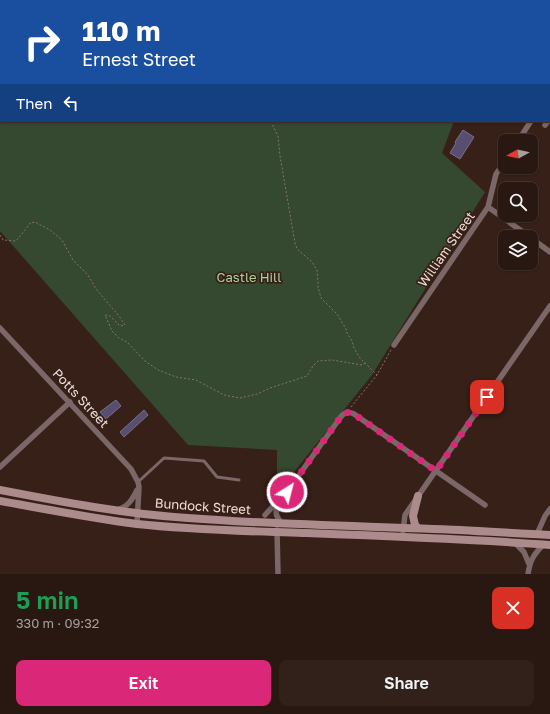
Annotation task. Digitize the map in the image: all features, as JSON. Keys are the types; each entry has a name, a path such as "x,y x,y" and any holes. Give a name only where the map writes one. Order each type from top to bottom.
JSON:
{"main road":[{"name":"Bundock Street","path":"2,489 115,511 194,519 550,535"},
{"path":"418,496 412,516 415,525 418,528"},
{"name":"Bundock Street","path":"0,501 137,524 184,528 402,537 547,545"}],"street":[{"path":"523,134 530,122"},
{"name":"William Street","path":"394,345 488,207 498,171"},
{"path":"488,207 519,230"},
{"path":"538,244 550,252"},
{"path":"402,537 404,515 550,306"},
{"name":"Potts Street","path":"0,328 127,464 131,469 138,485"},
{"path":"0,467 70,402"},
{"path":"282,524 276,515 276,508 279,503 343,414 350,412 485,505"},
{"path":"115,511 127,505 131,501 138,485"},
{"path":"137,524 138,485"},
{"path":"265,515 275,504 279,503"},
{"path":"537,534 545,516 550,509"},
{"path":"274,523 278,532 278,574"},
{"path":"515,543 524,552 529,564"},
{"path":"528,574 529,564 537,552 547,545"}],"lane":[{"path":"138,485 164,458 204,461 217,477 239,480"}],"path":[{"path":"272,122 278,136 280,156 297,249 312,262 316,270 321,298 337,314 360,358 377,375"},
{"path":"0,235 3,240 16,241 30,223 35,222 50,230 62,240 73,260 88,274 96,289 119,316 125,326 120,326 110,316 104,315 112,331 119,338 127,342 146,361 158,370 176,377 196,380 224,395 240,398 257,394 270,388 307,376 318,361 332,360 362,365 365,363"},
{"path":"343,414 350,409 377,375 394,345"}],"green space":[{"name":"Castle Hill","path":"0,122 454,122 442,153 485,192 372,375 277,493 277,450 188,445 0,231"}],"building":[{"path":"463,130 474,137 460,159 450,153"},
{"path":"116,400 121,406 106,419 100,412"},
{"path":"144,410 148,415 124,437 120,432"}],"route":[{"path":"287,492 340,418 346,412 354,414 436,471 487,397"}]}
